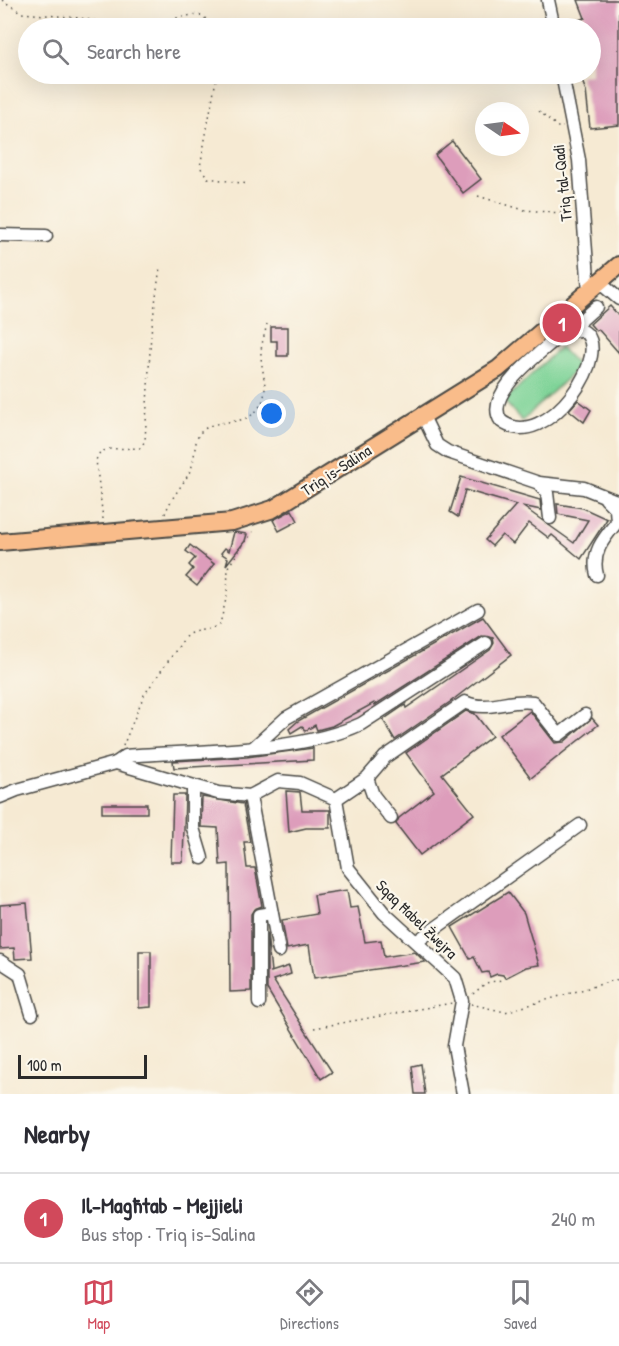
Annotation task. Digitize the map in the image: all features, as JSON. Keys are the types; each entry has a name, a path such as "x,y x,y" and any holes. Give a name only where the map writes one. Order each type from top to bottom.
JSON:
{"main road":[{"name":"Triq is-Salina","path":"0,542 232,522 255,516 290,500 422,414 498,369 594,297 619,265"}],"street":[{"path":"548,0 552,18"},
{"name":"Triq tal-Qadi","path":"564,84 579,160 582,213 594,297"},
{"path":"0,235 46,237"},
{"path":"569,331 585,332 592,340 594,358 586,376 545,422 524,429 506,424 499,418 497,410 502,391 560,335 569,331 594,297 619,299"},
{"path":"422,414 437,445 448,452 539,483 584,488 619,502"},
{"path":"539,483 547,493 550,518"},
{"path":"597,575 594,563 599,545 617,522 616,509 603,496"},
{"path":"253,748 286,718 478,610"},
{"path":"0,797 17,790 116,763 126,756 253,748 346,731 361,724 486,643"},
{"path":"116,763 177,779 193,788 250,796 278,781 300,783 336,799 367,778 385,757 465,702 480,708 523,700 533,702 559,735 585,715"},
{"path":"367,778 373,795 392,818"},
{"path":"193,788 193,828 202,858"},
{"path":"250,796 279,951"},
{"name":"Sqaq Ħabel Żwejra","path":"336,799 348,868 370,897 455,978 462,1001"},
{"path":"416,942 580,825"},
{"path":"259,1003 259,915 272,913"},
{"path":"0,961 20,974 32,1014"},
{"path":"462,1001 454,1046 463,1094"}],"path":[{"path":"2,0 15,10 33,15 80,18"},
{"path":"180,18 198,14 205,18"},
{"path":"215,84 200,167 208,178 248,184"},
{"path":"539,111 559,128 572,125"},
{"path":"478,196 524,210 560,214 582,213"},
{"path":"104,532 96,460 100,452 109,449 140,448 145,441 151,333 160,267"},
{"path":"165,526 164,516 170,500 192,468 197,438 203,430 216,424 240,422 260,406 265,386 261,353 267,324"},
{"path":"116,763 144,695 186,636 194,631 216,627 220,624 227,595 228,567 254,532 255,516"},
{"path":"314,1028 462,1001 505,1012 619,979"},
{"path":"462,1001 486,983 501,980"}],"green space":[{"path":"560,347 579,367 522,421 504,401"}],"building":[{"path":"578,0 619,0 619,125 590,128 583,84 601,84 601,18 585,18"},
{"path":"452,141 481,179 463,193 435,155"},
{"path":"610,306 619,316 619,353 598,329 596,331 590,324"},
{"path":"271,327 288,327 288,356 277,356 277,341 271,341"},
{"path":"578,400 591,410 584,422 569,410"},
{"path":"461,477 540,500 541,510 522,506 574,543 588,520 558,514 557,504 583,508 607,519 581,559 552,535 549,538 529,523 513,544 502,535 492,546 485,540 516,505 465,490 458,517 450,512"},
{"path":"292,510 298,521 279,531 273,520"},
{"path":"234,532 247,534 245,541 226,565 228,558 221,553 225,548 229,551"},
{"path":"190,545 214,564 197,586 186,577 193,569 189,565 195,558 186,551"},
{"path":"483,617 511,655 450,702 395,740 383,720 405,705 406,708 490,650 494,643 493,638 482,636 375,705 374,703 332,726 317,730 315,725 305,731 302,726 291,733 289,729 298,721"},
{"path":"466,711 475,714 492,736 442,774 474,814 420,855 396,824 399,818 434,791 406,753"},
{"path":"530,711 555,743 564,742 592,718 598,725 531,778 499,735"},
{"path":"313,748 313,760 174,768 173,761 247,757"},
{"path":"286,791 300,792 302,810 330,810 330,828 306,828 289,832"},
{"path":"173,795 185,795 183,862 171,862"},
{"path":"202,797 243,804 250,842 244,842 247,868 255,868 262,906 254,909 251,914 251,991 230,992 229,864 220,865 218,828 201,827"},
{"path":"102,804 147,804 147,813 102,813"},
{"path":"347,890 350,908 358,907 365,942 381,940 384,957 415,952 425,962 314,978 309,945 287,949 282,920 317,914 314,895"},
{"path":"508,892 524,913 539,965 526,967 505,978 497,974 490,977 488,972 482,973 474,957 470,959 452,927"},
{"path":"27,903 32,958 15,959 14,948 0,949 0,905"},
{"path":"267,933 271,972 289,966 291,974 273,980 332,1072 321,1079 267,989"},
{"path":"139,951 151,951 151,1007 139,1008"},
{"path":"421,1064 425,1094 415,1094 412,1066"}],"place":[{"name":"Il-Magħtab - Mejjieli","path":"562,323"}]}
